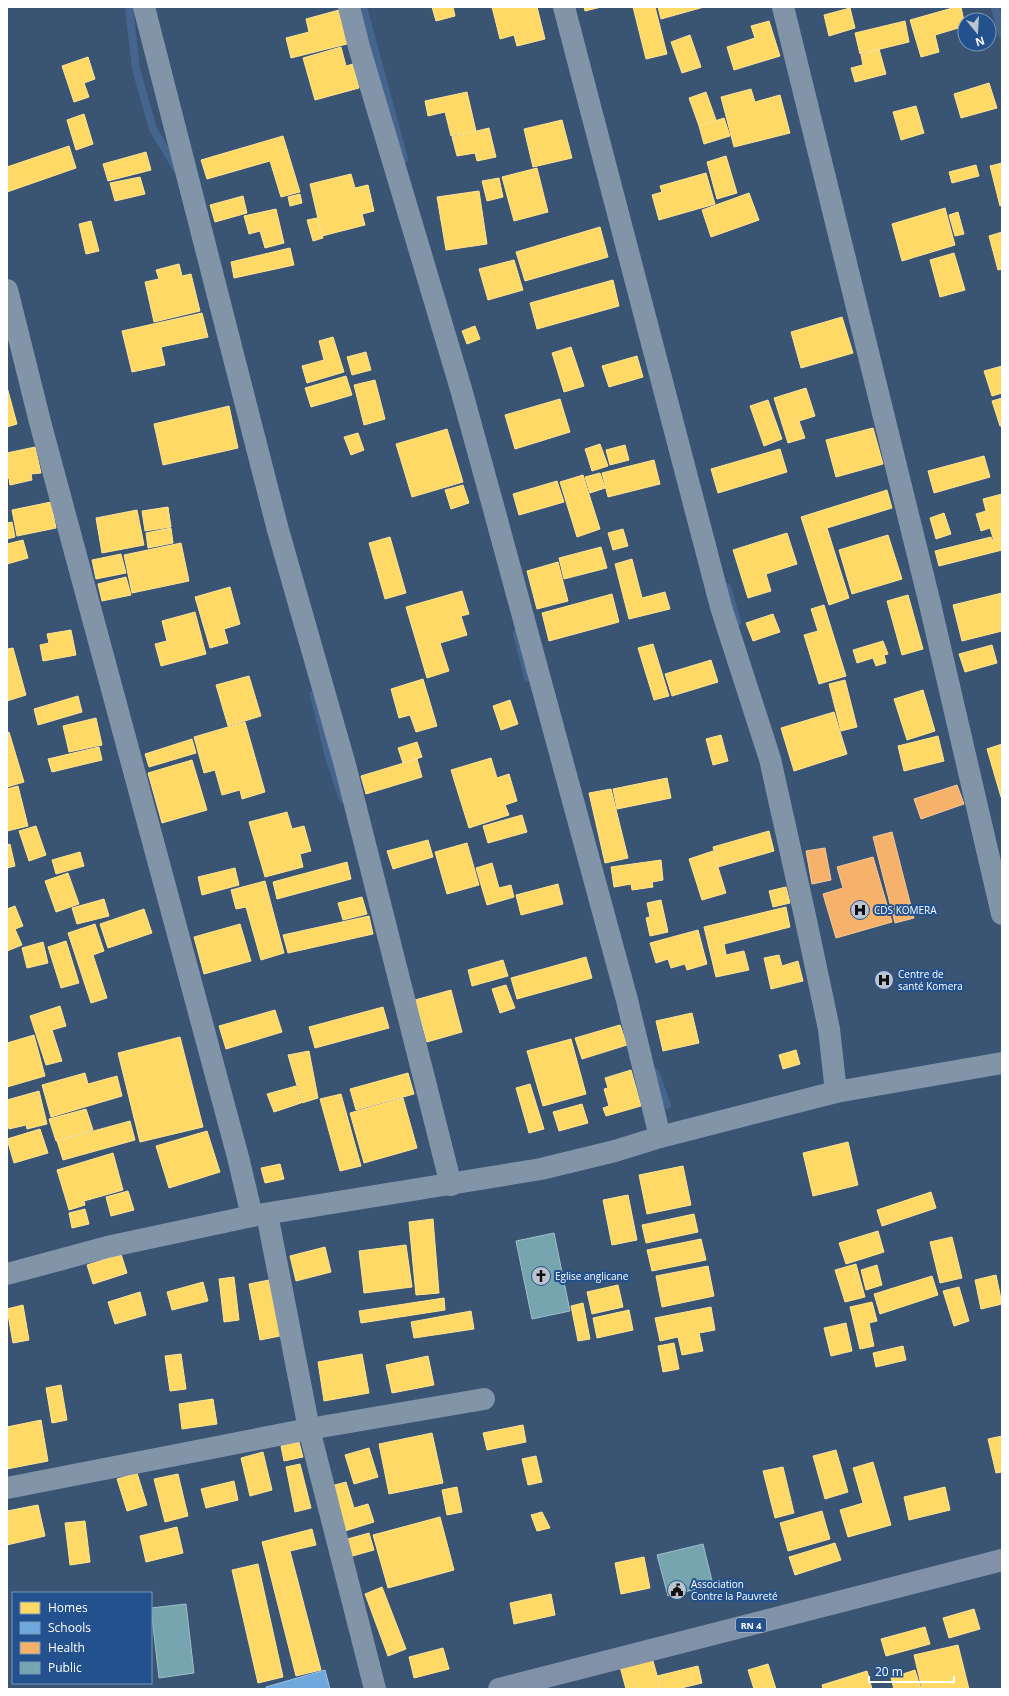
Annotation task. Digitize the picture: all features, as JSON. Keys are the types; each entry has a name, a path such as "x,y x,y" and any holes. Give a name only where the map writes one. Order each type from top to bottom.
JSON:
{"main road":[{"name":"RN 4","path":"499,1689 1002,1560"}],"street":[{"path":"144,7 278,530 345,765 451,1185"},
{"path":"349,7 361,55 461,389 491,498 625,993 660,1137"},
{"path":"564,7 721,608 770,759 829,1029 836,1092"},
{"path":"783,7 929,600 1002,914"},
{"path":"7,290 42,430 236,1149 260,1215 309,1429 375,1689"},
{"path":"7,1274 107,1247 260,1215 451,1185 541,1169 615,1151 660,1137 836,1092 1002,1063"},
{"path":"7,1488 309,1429 484,1399"}],"building: Homes":[{"path":"432,7 453,7 455,16 436,21"},
{"path":"492,7 537,7 545,39 517,46 514,35 500,39"},
{"path":"584,7 601,7 585,11"},
{"path":"633,7 655,7 667,54 646,59"},
{"path":"658,7 704,7 661,19"},
{"path":"956,7 961,7 962,12 957,12 957,28 935,35 939,52 921,57 910,20"},
{"path":"850,8 855,28 829,36 824,15"},
{"path":"339,10 347,44 291,58 286,38 309,32 306,19"},
{"path":"769,21 780,56 734,70 727,47 755,38 751,26"},
{"path":"905,21 909,42 860,54 855,33"},
{"path":"690,35 701,67 682,73 671,42"},
{"path":"341,47 346,66 353,64 359,88 315,100 303,58"},
{"path":"879,49 886,74 855,82 851,68 863,65 861,55"},
{"path":"88,57 95,79 84,83 89,97 74,102 62,66"},
{"path":"989,83 997,108 961,118 954,94"},
{"path":"751,89 755,102 780,95 790,133 734,147 721,97"},
{"path":"467,92 476,131 451,136 445,112 428,116 425,101"},
{"path":"706,92 716,120 699,126 689,98"},
{"path":"916,106 924,133 901,140 893,112"},
{"path":"84,114 93,144 76,150 67,120"},
{"path":"724,118 730,136 704,144 699,126"},
{"path":"562,120 572,158 533,167 524,129"},
{"path":"489,128 496,157 477,161 475,153 457,156 452,137"},
{"path":"283,136 300,192 281,197 270,161 207,179 201,160"},
{"path":"69,146 76,168 7,192 7,167"},
{"path":"146,152 151,170 108,181 103,164"},
{"path":"726,156 737,193 717,199 707,162"},
{"path":"1002,163 1002,205 1000,206 990,166"},
{"path":"976,165 979,176 952,183 949,172"},
{"path":"537,168 548,212 514,221 502,177"},
{"path":"706,173 715,204 659,220 652,195 662,192 660,186"},
{"path":"351,174 355,188 368,185 374,211 362,214 365,225 322,236 310,184"},
{"path":"140,177 145,194 115,201 110,183"},
{"path":"499,178 503,197 487,201 482,181"},
{"path":"479,191 487,244 446,250 437,197"},
{"path":"749,193 759,220 711,237 702,210"},
{"path":"300,194 302,203 290,206 288,197"},
{"path":"243,196 247,213 215,222 210,205"},
{"path":"945,208 955,245 902,261 892,224"},
{"path":"276,209 284,243 265,248 260,231 249,234 244,216"},
{"path":"958,212 964,234 955,236 949,215"},
{"path":"317,218 323,238 313,241 307,220"},
{"path":"91,221 99,251 86,254 79,224"},
{"path":"600,227 608,257 525,281 516,252"},
{"path":"1002,232 1002,269 998,270 989,236"},
{"path":"290,248 294,265 234,278 231,262"},
{"path":"954,253 965,290 940,297 930,260"},
{"path":"514,260 523,290 488,300 479,269"},
{"path":"179,264 182,276 191,274 200,311 154,322 145,282 159,279 156,270"},
{"path":"613,280 619,306 537,329 530,303"},
{"path":"202,313 208,337 161,347 165,365 132,372 122,331"},
{"path":"842,317 853,353 801,368 791,332"},
{"path":"475,326 480,339 467,344 462,331"},
{"path":"333,337 344,372 307,383 302,366 324,360 319,341"},
{"path":"571,347 584,386 564,392 552,353"},
{"path":"366,352 371,370 352,375 347,357"},
{"path":"637,356 643,377 609,387 602,366"},
{"path":"1002,366 1002,393 992,396 984,371"},
{"path":"346,376 352,395 311,407 305,388"},
{"path":"375,380 385,419 364,425 354,385"},
{"path":"7,387 17,424 7,427"},
{"path":"806,388 815,416 799,421 805,438 788,443 774,398"},
{"path":"1002,398 1002,426 1000,426 992,401"},
{"path":"560,399 570,432 515,449 505,415"},
{"path":"768,400 782,439 764,446 750,406"},
{"path":"229,406 238,448 163,465 154,424"},
{"path":"873,428 883,464 836,477 826,440"},
{"path":"447,429 463,482 412,497 396,444"},
{"path":"358,433 364,450 351,455 344,437"},
{"path":"600,444 608,466 592,471 585,449"},
{"path":"625,445 629,460 610,465 606,450"},
{"path":"35,447 41,473 31,474 32,480 10,485 9,478 7,478 7,453"},
{"path":"780,449 787,472 718,493 711,469"},
{"path":"984,456 990,477 934,493 928,471"},
{"path":"654,460 660,484 608,497 602,473"},
{"path":"600,473 605,488 590,493 585,477"},
{"path":"583,475 600,529 577,537 560,482"},
{"path":"557,481 564,502 519,515 513,494"},
{"path":"463,485 469,503 451,509 445,490"},
{"path":"887,490 892,508 827,528 849,598 829,605 801,517"},
{"path":"1002,494 1002,538 994,541 990,528 981,531 976,514 986,511 983,499"},
{"path":"51,502 56,528 17,536 12,510"},
{"path":"168,507 171,527 145,531 142,511"},
{"path":"137,510 144,545 102,553 96,518"},
{"path":"944,513 951,534 936,539 930,518"},
{"path":"12,522 15,537 7,539 7,523"},
{"path":"171,528 173,543 148,548 146,533"},
{"path":"623,529 628,546 613,550 608,533"},
{"path":"787,533 797,564 766,574 771,591 748,598 733,550"},
{"path":"888,535 902,579 852,594 839,550"},
{"path":"390,537 406,593 385,599 369,543"},
{"path":"991,537 993,541 1002,539 1002,550 939,566 935,551"},
{"path":"23,540 28,558 7,564 7,544"},
{"path":"181,543 189,581 132,593 124,555"},
{"path":"601,547 607,568 564,579 559,558"},
{"path":"121,554 126,573 96,579 92,560"},
{"path":"632,559 642,598 665,592 670,609 629,619 615,564"},
{"path":"558,562 568,601 537,609 527,571"},
{"path":"126,577 131,595 102,601 98,584"},
{"path":"230,587 240,624 224,629 228,643 210,648 195,597"},
{"path":"462,591 469,614 461,616 467,635 440,643 449,671 427,678 406,607"},
{"path":"1002,593 1002,631 962,641 953,605"},
{"path":"612,594 619,622 549,641 542,613"},
{"path":"908,595 923,649 902,655 887,601"},
{"path":"824,605 846,676 819,684 804,635 818,631 811,609"},
{"path":"195,612 206,654 161,666 155,644 167,641 162,621"},
{"path":"773,614 780,632 753,641 746,623"},
{"path":"71,630 76,655 43,661 40,645 49,643 47,634"},
{"path":"883,641 888,654 884,655 886,663 876,666 873,658 857,663 853,650"},
{"path":"653,644 669,696 654,700 638,648"},
{"path":"992,645 997,663 965,672 959,654"},
{"path":"13,648 26,695 7,701 7,649"},
{"path":"711,660 718,682 672,696 665,674"},
{"path":"249,676 261,716 228,726 216,685"},
{"path":"423,679 437,726 416,732 410,715 399,718 391,689"},
{"path":"845,680 857,727 841,731 829,684"},
{"path":"923,690 935,731 907,740 894,699"},
{"path":"78,696 82,712 38,725 34,709"},
{"path":"510,700 518,724 501,730 493,706"},
{"path":"834,712 847,754 794,771 781,728"},
{"path":"96,718 102,745 69,752 63,726"},
{"path":"245,722 265,792 242,799 240,790 222,795 215,770 204,773 194,737"},
{"path":"9,732 24,782 7,787 7,733"},
{"path":"721,735 728,761 713,765 706,739"},
{"path":"938,736 944,761 904,771 898,746"},
{"path":"192,739 196,753 149,767 145,754"},
{"path":"417,742 422,757 403,763 398,748"},
{"path":"1002,744 1002,797 1001,797 987,749"},
{"path":"99,747 102,760 52,772 48,759"},
{"path":"491,758 497,778 509,774 517,801 505,805 509,815 469,828 451,770"},
{"path":"417,759 422,777 366,794 361,776"},
{"path":"192,760 207,810 162,823 148,773"},
{"path":"667,778 671,798 617,809 613,789"},
{"path":"18,786 28,826 7,831 7,789"},
{"path":"611,789 628,858 605,863 589,793"},
{"path":"287,812 292,829 304,826 311,851 300,854 303,867 265,877 249,822"},
{"path":"522,815 527,832 488,843 483,826"},
{"path":"36,826 46,855 29,861 19,831"},
{"path":"769,831 774,851 718,867 713,847"},
{"path":"428,840 433,857 393,869 387,851"},
{"path":"467,843 479,885 447,894 435,852"},
{"path":"10,844 15,866 7,868 7,845"},
{"path":"713,851 726,893 702,900 689,859"},
{"path":"80,852 84,866 56,874 52,860"},
{"path":"661,860 663,880 652,882 653,887 632,890 631,884 614,887 611,867"},
{"path":"347,862 351,879 277,899 273,882"},
{"path":"492,863 499,888 511,885 514,897 487,905 476,868"},
{"path":"235,868 239,885 202,895 198,877"},
{"path":"68,873 79,904 56,912 45,881"},
{"path":"265,881 284,953 261,960 246,907 236,909 231,890"},
{"path":"558,884 563,904 521,915 516,895"},
{"path":"786,887 790,903 773,907 769,891"},
{"path":"362,897 367,914 343,920 338,903"},
{"path":"104,899 109,916 77,924 72,908"},
{"path":"661,900 668,932 650,936 646,918 650,917 647,903"},
{"path":"15,906 23,926 15,929 22,945 7,951 7,909"},
{"path":"786,907 790,927 724,944 726,955 744,951 749,970 716,977 704,927"},
{"path":"144,909 152,933 108,948 100,924"},
{"path":"369,916 373,934 288,953 283,935"},
{"path":"95,924 104,951 93,955 107,998 91,1003 68,933"},
{"path":"240,924 251,961 204,974 194,937"},
{"path":"698,930 707,964 687,970 685,964 671,968 668,959 656,963 650,943"},
{"path":"66,941 79,983 61,988 48,947"},
{"path":"43,942 48,963 27,968 22,948"},
{"path":"779,955 782,966 798,961 803,981 771,989 764,958"},
{"path":"586,957 592,978 517,999 511,978"},
{"path":"503,960 508,976 472,986 468,970"},
{"path":"506,985 515,1008 500,1013 492,989"},
{"path":"451,990 462,1032 427,1042 415,1000"},
{"path":"60,1006 66,1026 52,1030 62,1061 46,1065 30,1016"},
{"path":"383,1007 389,1028 315,1048 309,1027"},
{"path":"275,1010 282,1032 226,1049 219,1026"},
{"path":"692,1013 699,1043 663,1051 656,1021"},
{"path":"620,1025 627,1045 582,1059 575,1038"},
{"path":"34,1035 45,1076 7,1087 7,1043"},
{"path":"180,1037 203,1127 140,1142 118,1053"},
{"path":"571,1039 586,1094 543,1106 527,1051"},
{"path":"796,1050 800,1064 783,1069 779,1055"},
{"path":"309,1051 318,1098 302,1103 288,1055"},
{"path":"631,1070 641,1106 606,1116 603,1108 609,1106 604,1089 608,1088 605,1078"},
{"path":"85,1073 88,1084 117,1076 122,1096 51,1117 42,1085"},
{"path":"408,1073 414,1094 356,1110 350,1089"},
{"path":"530,1084 544,1129 529,1133 516,1088"},
{"path":"296,1086 301,1103 274,1112 267,1094"},
{"path":"39,1091 47,1124 27,1129 26,1125 9,1129 7,1120 7,1100"},
{"path":"341,1094 361,1166 340,1171 320,1099"},
{"path":"403,1098 417,1148 364,1163 350,1113"},
{"path":"582,1104 588,1123 559,1131 553,1112"},
{"path":"86,1109 93,1130 56,1141 49,1119"},
{"path":"130,1121 135,1140 63,1160 57,1141"},
{"path":"40,1129 48,1153 14,1163 7,1139"},
{"path":"207,1131 220,1172 169,1188 156,1146"},
{"path":"848,1142 858,1185 813,1196 803,1153"},
{"path":"113,1153 123,1190 84,1201 85,1205 69,1210 57,1170"},
{"path":"280,1164 284,1179 265,1183 261,1168"},
{"path":"683,1166 691,1205 647,1214 639,1175"},
{"path":"128,1191 134,1210 111,1216 106,1197"},
{"path":"931,1192 936,1208 882,1226 877,1210"},
{"path":"628,1195 637,1240 612,1245 603,1200"},
{"path":"85,1209 89,1224 72,1228 69,1213"},
{"path":"694,1214 698,1232 646,1243 642,1225"},
{"path":"433,1219 439,1293 416,1295 409,1222"},
{"path":"878,1231 884,1252 846,1264 839,1243"},
{"path":"952,1237 962,1278 940,1283 930,1242"},
{"path":"701,1239 706,1260 652,1271 647,1250"},
{"path":"406,1245 412,1287 364,1293 359,1251"},
{"path":"325,1247 331,1272 296,1281 290,1256"},
{"path":"121,1254 127,1273 93,1284 87,1265"},
{"path":"856,1264 865,1297 845,1302 835,1270"},
{"path":"877,1265 882,1285 866,1290 861,1270"},
{"path":"708,1266 714,1296 662,1307 656,1276"},
{"path":"996,1275 1002,1304 981,1309 975,1280"},
{"path":"932,1276 938,1295 880,1314 874,1294"},
{"path":"234,1277 239,1320 224,1322 219,1279"},
{"path":"269,1280 280,1336 260,1340 249,1284"},
{"path":"203,1282 208,1301 172,1310 167,1292"},
{"path":"618,1285 623,1307 592,1314 587,1292"},
{"path":"959,1287 969,1321 954,1326 943,1291"},
{"path":"140,1292 146,1315 115,1324 108,1302"},
{"path":"444,1298 445,1310 361,1323 359,1311"},
{"path":"872,1302 877,1321 869,1323 874,1346 860,1349 850,1307"},
{"path":"583,1303 590,1339 578,1341 571,1306"},
{"path":"23,1305 29,1340 13,1343 7,1309"},
{"path":"711,1307 715,1330 699,1333 703,1351 682,1355 678,1337 660,1341 655,1318"},
{"path":"629,1310 633,1330 597,1338 593,1318"},
{"path":"471,1311 474,1329 414,1338 411,1322"},
{"path":"846,1323 852,1351 831,1356 824,1328"},
{"path":"674,1343 679,1369 663,1372 658,1346"},
{"path":"903,1346 906,1360 876,1367 873,1353"},
{"path":"181,1354 186,1389 170,1391 165,1356"},
{"path":"362,1354 369,1393 324,1401 318,1362"},
{"path":"428,1356 434,1385 392,1393 386,1365"},
{"path":"61,1385 67,1420 52,1423 46,1388"},
{"path":"213,1399 217,1424 182,1429 179,1404"},
{"path":"41,1420 48,1461 7,1469 7,1427"},
{"path":"523,1425 526,1442 487,1450 483,1433"},
{"path":"432,1433 443,1483 389,1494 379,1444"},
{"path":"1002,1436 1002,1472 996,1473 988,1439"},
{"path":"299,1442 303,1457 284,1461 281,1446"},
{"path":"369,1448 378,1477 354,1484 345,1455"},
{"path":"836,1450 848,1492 825,1499 813,1456"},
{"path":"263,1452 272,1490 250,1496 241,1458"},
{"path":"536,1456 542,1482 528,1485 522,1459"},
{"path":"873,1462 891,1525 848,1537 840,1510 863,1503 853,1468"},
{"path":"300,1464 311,1508 295,1512 286,1467"},
{"path":"783,1467 794,1513 775,1518 763,1471"},
{"path":"137,1473 147,1505 127,1511 117,1479"},
{"path":"178,1474 188,1516 165,1522 154,1479"},
{"path":"234,1481 238,1500 206,1508 201,1489"},
{"path":"346,1482 354,1508 368,1504 374,1522 345,1531 331,1486"},
{"path":"457,1487 462,1512 447,1515 442,1490"},
{"path":"945,1487 950,1510 909,1520 904,1497"},
{"path":"38,1505 45,1536 7,1545 7,1511"},
{"path":"822,1511 830,1539 788,1551 780,1523"},
{"path":"542,1512 550,1528 537,1531 531,1515"},
{"path":"440,1517 454,1570 388,1588 373,1535"},
{"path":"85,1521 90,1562 70,1565 65,1523"},
{"path":"177,1527 183,1553 146,1562 140,1536"},
{"path":"312,1529 316,1545 290,1551 321,1670 296,1676 262,1542"},
{"path":"369,1533 374,1550 349,1557 344,1540"},
{"path":"835,1543 841,1560 795,1575 789,1557"},
{"path":"644,1557 650,1588 621,1594 615,1563"},
{"path":"258,1564 283,1677 258,1683 232,1570"},
{"path":"382,1587 406,1649 388,1656 365,1594"},
{"path":"551,1594 555,1615 514,1624 510,1603"},
{"path":"974,1609 980,1629 949,1638 943,1618"},
{"path":"925,1627 930,1644 886,1656 881,1639"},
{"path":"958,1645 969,1689 922,1689 914,1655"},
{"path":"443,1648 449,1669 414,1678 409,1657"},
{"path":"651,1654 661,1689 626,1689 619,1663"},
{"path":"768,1664 776,1689 754,1689 748,1670"},
{"path":"698,1666 702,1683 677,1689 660,1689 657,1676"},
{"path":"915,1670 921,1689 894,1689 891,1678"},
{"path":"867,1671 872,1689 823,1689 822,1685"}],"building: Schools":[{"path":"325,1670 330,1689 266,1689 266,1687"}],"building: Health":[{"path":"957,785 964,804 921,819 914,799"},
{"path":"892,832 914,918 895,923 873,837"},
{"path":"825,848 831,880 812,884 806,851"},
{"path":"873,857 892,922 836,938 823,894 843,888 837,867"}],"building: Public":[{"path":"554,1233 570,1311 532,1319 516,1241"},
{"path":"703,1544 713,1585 668,1596 657,1555"},
{"path":"186,1604 194,1673 159,1678 152,1608"}],"waterway":[{"path":"129,7 136,69 153,129 177,169"},
{"path":"363,7 404,159"},
{"path":"995,7 1002,34"},
{"path":"727,587 737,622"},
{"path":"517,634 528,677"},
{"path":"314,695 330,760 343,799"},
{"path":"655,1072 667,1105"}],"place":[{"name":"CDS KOMERA","path":"860,910"},
{"name":"Centre de santé Komera","path":"884,980"},
{"name":"Eglise anglicane","path":"541,1276"},
{"name":"Association Contre la Pauvreté","path":"677,1590"}]}
